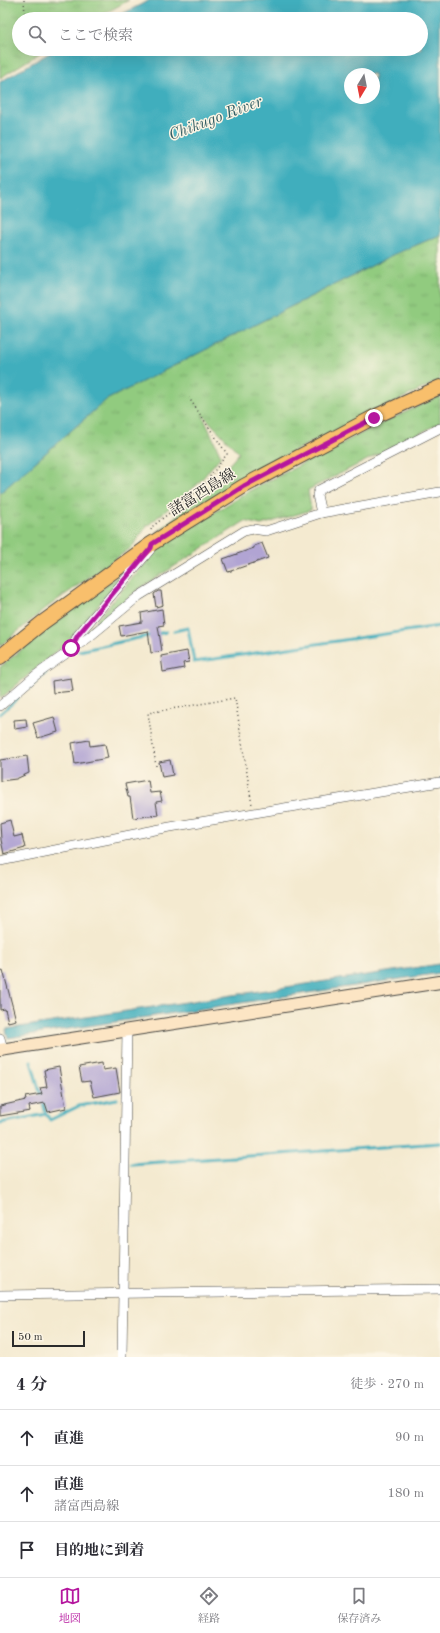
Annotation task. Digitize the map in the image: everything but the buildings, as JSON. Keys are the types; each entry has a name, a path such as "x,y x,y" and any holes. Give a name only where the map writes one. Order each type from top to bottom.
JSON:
{"main road":[{"name":"諸富西島線","path":"0,657 42,623 152,544 244,486 374,418 440,387"}],"street":[{"path":"321,513 318,495 319,490 440,428"},
{"path":"0,706 36,675 71,648 88,638 139,596 244,531 253,529 266,531 321,513 440,492"},
{"path":"71,648 78,635 151,548 152,544"},
{"path":"0,860 170,827 440,782"},
{"path":"1,1046 127,1030 440,982"},
{"path":"122,1357 127,1030"},
{"path":"0,1295 440,1289"}],"path":[{"path":"24,0 26,12"},
{"path":"152,544 147,537 153,526 203,486 227,454 189,398"},
{"path":"156,766 148,713 235,698 254,813"}],"green space":[{"path":"0,0 129,0 108,12 12,12 12,56 35,56 0,78"},
{"path":"440,235 440,380 267,464 156,533 211,486 239,453 202,414 221,456 197,485 147,526 131,548 46,608 0,646 0,493 106,400 395,254"},
{"path":"440,396 440,423 308,490 311,510 261,525 245,521 139,589 82,637 159,547 249,491 378,425"},
{"path":"134,564 65,644 0,699 0,667 43,632"}],"water":[{"name":"Chikugo River","path":"150,0 440,0 440,235 395,254 106,400 0,493 0,82 44,56 428,56 428,12 126,12"},
{"path":"440,964 440,973 8,1038 6,1029"}],"waterway":[{"path":"174,631 188,628 194,662 440,626"},
{"path":"79,651 166,632"},
{"path":"28,689 46,673"},
{"path":"0,714 18,698"},
{"path":"0,1123 46,1114 31,1061"},
{"path":"46,1114 50,1120 79,1106 117,1099"},
{"path":"131,1164 440,1143"}],"route":[{"path":"71,648 78,635 151,548 152,544 244,486 374,418"}]}
